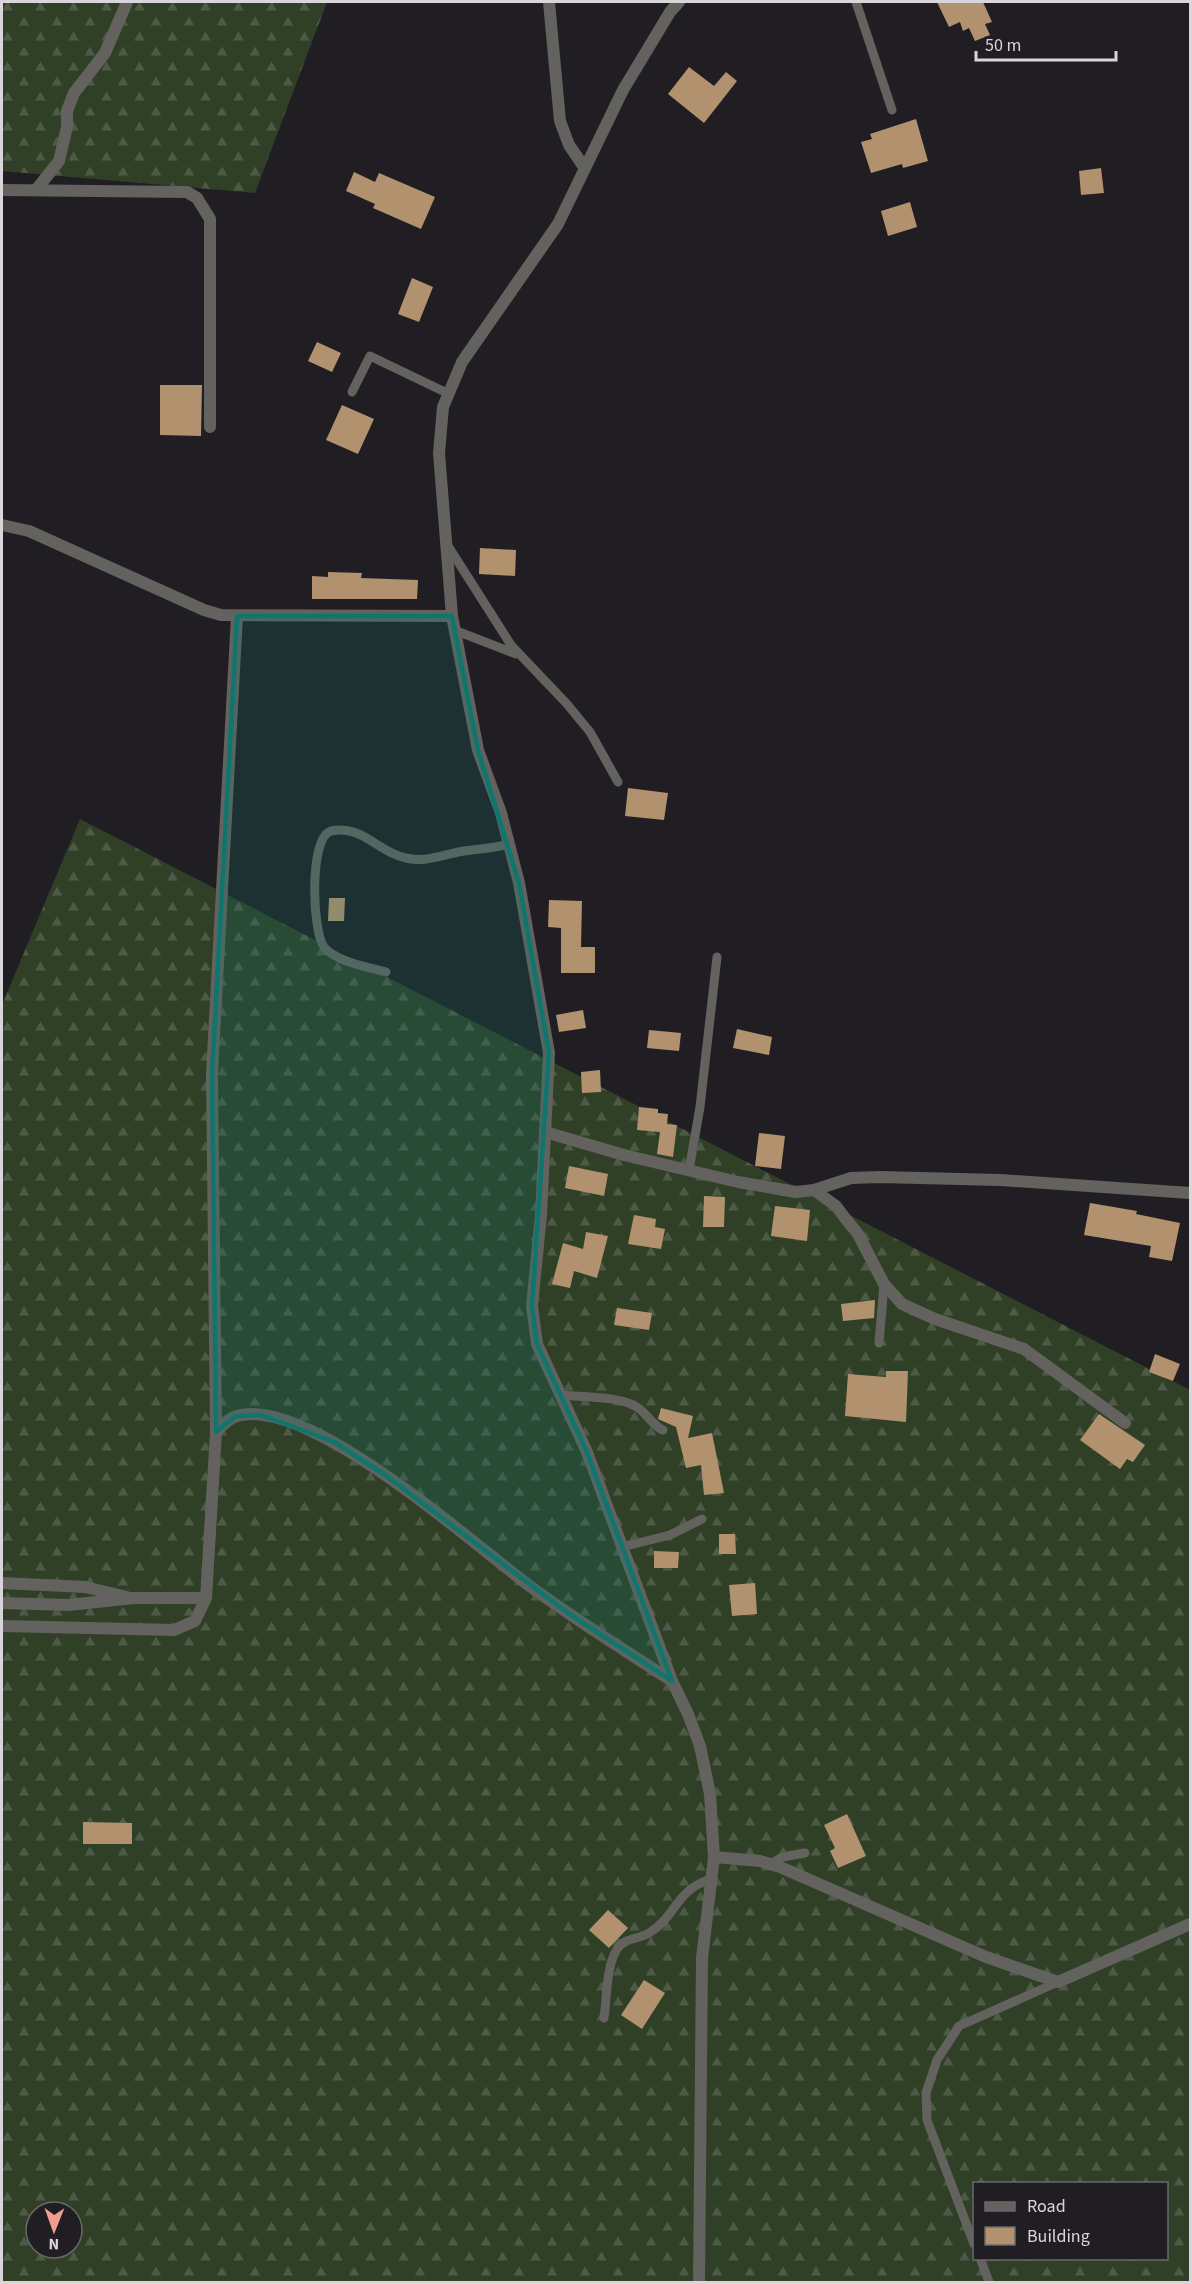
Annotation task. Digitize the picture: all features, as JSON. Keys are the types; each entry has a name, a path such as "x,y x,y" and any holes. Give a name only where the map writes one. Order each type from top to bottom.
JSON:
{"street":[{"path":"36,190 58,161 66,127 67,111 74,93 105,53 127,2"},
{"path":"549,2 560,121 569,145 584,167"},
{"path":"679,2 670,12 623,90 558,224 462,362 443,407 439,453 454,630 478,750 501,813 509,844 546,1024 549,1053 532,1306 537,1344 587,1452 672,1681 688,1714 700,1746 710,1794 714,1857 702,1958 699,2283"},
{"path":"2,190 187,192 197,198 210,219 210,427"},
{"path":"2,525 29,531 204,610 237,616 452,616"},
{"path":"2,1626 174,1630 195,1621 206,1598 216,1432 212,1073 237,616"},
{"path":"545,1132 689,1170 778,1189 814,1190 851,1178 880,1177 1000,1180 1191,1193"},
{"path":"814,1190 836,1206 858,1234 884,1284 902,1304 915,1312 1024,1349 1125,1423"},
{"path":"216,1432 224,1423 236,1416 261,1414 293,1423 334,1442 385,1475 569,1614 672,1681"},
{"path":"2,1584 85,1587 134,1598"},
{"path":"2,1603 87,1605 134,1598 206,1598"},
{"path":"714,1857 771,1864 802,1875 995,1961 1058,1982 1191,1924"}],"lane":[{"path":"856,2 892,110"},
{"path":"352,392 370,356 447,393"},
{"path":"446,544 518,654 567,704 590,732 618,782"},
{"path":"454,630 518,654"},
{"path":"386,972 340,957 324,948 316,931 316,862 320,842 324,835 330,831 352,831 398,857 418,860 509,844"},
{"path":"689,1170 700,1107 717,957"},
{"path":"879,1343 884,1284"},
{"path":"560,1395 633,1404 647,1414 656,1427 663,1430"},
{"path":"622,1547 670,1535 702,1519"},
{"path":"771,1864 782,1857 805,1853"},
{"path":"604,2018 613,1958 618,1948 630,1939 648,1934 691,1887 711,1880"},
{"path":"973,2239 927,2120 926,2093 937,2060 959,2026 1058,1982"},
{"path":"980,2260 989,2283"}],"highlighted area":[{"path":"237,616 452,616 478,750 519,883 549,1053 532,1306 537,1344 587,1452 672,1681 569,1614 385,1475 334,1442 261,1415 236,1416 216,1432 212,1073"}],"green space":[{"path":"2,2 327,2 255,193 2,171"},
{"path":"80,819 1190,1390 1190,2282 2,2282 2,1005"}],"building":[{"path":"937,2 983,2 992,22 985,24 990,35 975,41 969,28 963,31 960,22 949,27"},
{"path":"689,67 714,86 726,72 737,81 704,123 668,94"},
{"path":"916,119 928,161 903,168 902,164 871,173 861,142 872,139 870,134"},
{"path":"1101,168 1104,193 1081,195 1079,171"},
{"path":"354,172 375,182 379,173 435,197 421,229 373,208 375,204 346,191"},
{"path":"910,202 917,227 888,236 881,211"},
{"path":"412,278 433,287 419,322 398,314"},
{"path":"317,342 341,353 332,372 308,361"},
{"path":"160,385 202,385 201,436 160,435"},
{"path":"342,405 374,419 358,454 326,440"},
{"path":"480,548 516,550 515,576 479,574"},
{"path":"328,572 362,573 361,578 418,580 417,599 312,599 312,576 328,577"},
{"path":"628,788 668,793 664,820 625,816"},
{"path":"329,898 345,898 344,921 328,921"},
{"path":"549,900 582,901 581,947 595,947 595,973 561,973 561,928 548,927"},
{"path":"583,1010 586,1028 559,1032 556,1015"},
{"path":"737,1029 772,1037 769,1055 733,1048"},
{"path":"649,1030 681,1033 679,1051 647,1048"},
{"path":"600,1070 601,1092 582,1093 581,1072"},
{"path":"639,1107 658,1109 658,1113 668,1114 667,1124 677,1125 673,1157 657,1154 660,1132 637,1130"},
{"path":"759,1133 785,1136 781,1169 755,1166"},
{"path":"569,1166 608,1174 604,1196 565,1188"},
{"path":"704,1196 725,1197 724,1227 703,1227"},
{"path":"1090,1203 1137,1211 1136,1214 1180,1223 1172,1261 1149,1257 1151,1246 1084,1235"},
{"path":"775,1206 810,1210 807,1241 771,1236"},
{"path":"634,1215 656,1219 655,1227 665,1229 661,1249 628,1244"},
{"path":"586,1232 608,1236 597,1278 574,1271 570,1288 552,1284 563,1243 583,1249"},
{"path":"875,1300 874,1318 843,1321 841,1304"},
{"path":"617,1308 652,1313 649,1330 614,1325"},
{"path":"1155,1354 1180,1364 1173,1381 1149,1372"},
{"path":"886,1371 908,1371 906,1422 845,1416 848,1374 886,1377"},
{"path":"661,1408 693,1416 688,1438 712,1433 724,1493 704,1495 701,1465 686,1468 676,1427 658,1419"},
{"path":"1099,1414 1145,1445 1133,1462 1127,1459 1120,1469 1080,1440"},
{"path":"719,1534 735,1534 736,1554 719,1554"},
{"path":"654,1551 679,1552 678,1568 654,1568"},
{"path":"755,1583 757,1614 732,1616 729,1585"},
{"path":"847,1814 866,1856 838,1868 830,1851 835,1848 824,1825"},
{"path":"83,1822 132,1823 132,1844 83,1844"},
{"path":"608,1910 628,1928 609,1948 589,1930"},
{"path":"644,1980 665,1993 642,2029 621,2015"}]}
